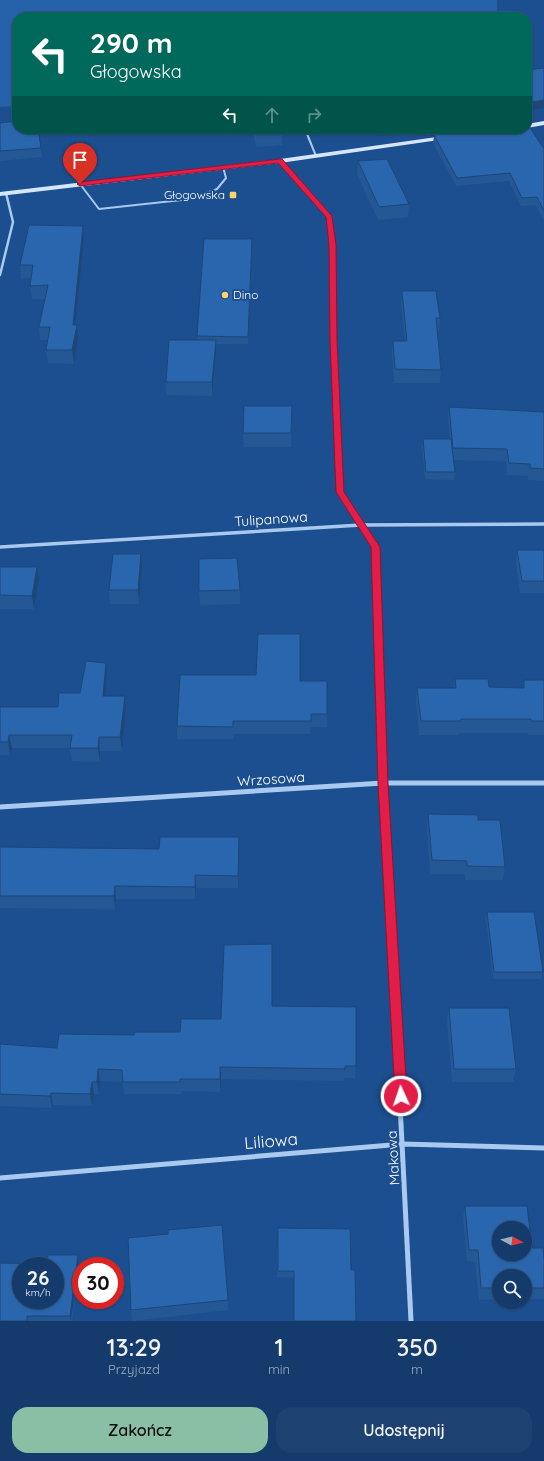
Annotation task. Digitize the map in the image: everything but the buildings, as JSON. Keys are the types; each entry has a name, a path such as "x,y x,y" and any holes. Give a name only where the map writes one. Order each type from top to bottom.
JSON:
{"street":[{"path":"532,125 544,123"},
{"path":"0,275 14,222 3,193 316,156 450,137"},
{"name":"Makowa","path":"280,160 329,216 333,245 333,340 340,492 376,547 383,783 404,1144 411,1321"},
{"name":"Tulipanowa","path":"0,547 361,525 544,524"},
{"name":"Wrzosowa","path":"0,807 383,783 544,783"},
{"name":"Liliowa","path":"0,1178 404,1144 544,1148"}],"lane":[{"path":"307,134 316,156"},
{"path":"80,184 99,209 191,199 217,189 226,178 222,167"}],"shaded area":[{"path":"0,0 497,0 497,12 12,12 12,106 0,107"}],"place":[{"name":"Głogowska","path":"233,195"},
{"name":"Dino","path":"225,295"}],"route":[{"path":"80,184 280,160 329,216 333,245 333,340 340,492 376,547 383,783 401,1096"}]}
